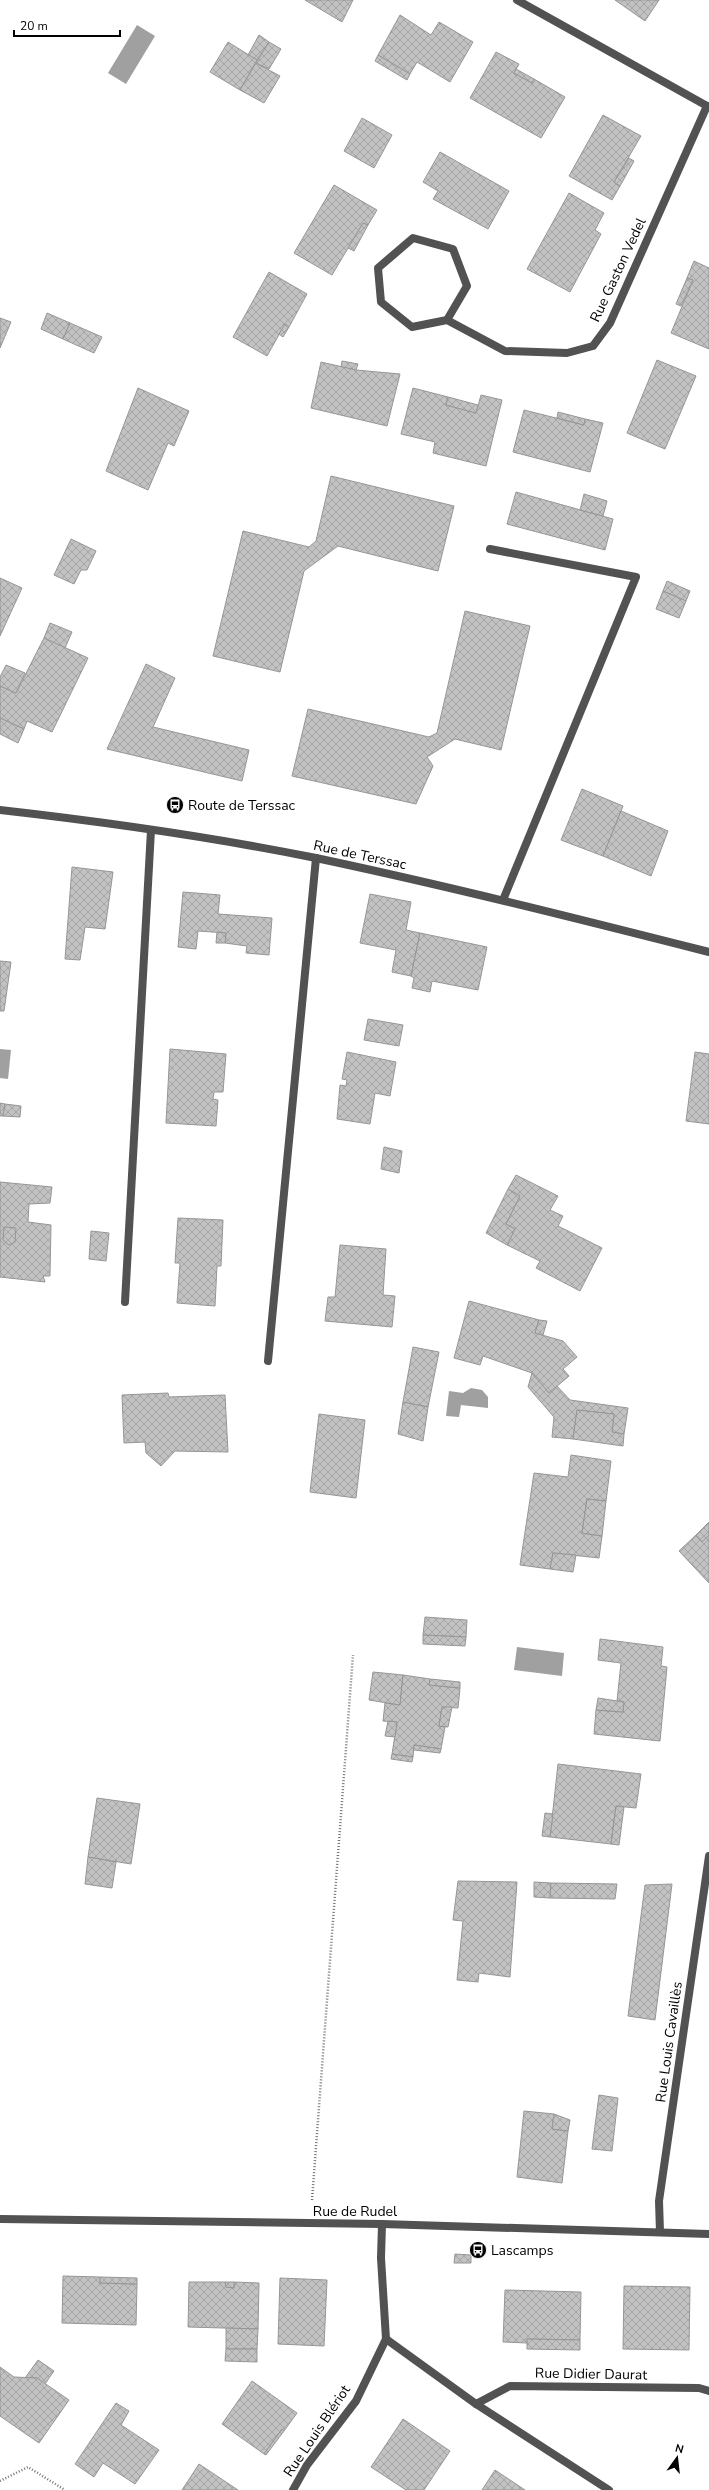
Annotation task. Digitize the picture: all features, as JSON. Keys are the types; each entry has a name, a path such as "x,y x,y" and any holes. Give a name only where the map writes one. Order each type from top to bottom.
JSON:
{"street":[{"path":"517,0 708,107"},
{"name":"Rue Gaston Vedel","path":"447,320 505,351 566,353 593,346 610,322 708,107"},
{"path":"413,238 453,250 467,286 447,320 412,327 381,302 378,268 413,238"},
{"path":"490,549 636,577 503,900"},
{"name":"Rue de Terssac","path":"0,810 151,830 316,858 503,900 709,952"},
{"path":"125,1302 151,830"},
{"path":"268,1361 316,858"},
{"name":"Rue Louis Cavaillès","path":"660,2232 660,2201 709,1856"},
{"name":"Rue de Rudel","path":"0,2219 382,2224 709,2234"},
{"name":"Rue Louis Blériot","path":"293,2490 307,2465 356,2400 386,2339 381,2258 382,2224"},
{"path":"386,2339 476,2404 609,2490"},
{"name":"Rue Didier Daurat","path":"476,2404 510,2386 699,2388 709,2392"}],"path":[{"path":"310,2224 353,1655"},
{"path":"0,2481 28,2466 65,2490"}],"shaded area":[{"path":"137,25 155,36 126,84 108,73"},
{"path":"0,1049 11,1050 8,1079 0,1078"},
{"path":"471,1388 482,1390 488,1397 488,1408 461,1405 459,1417 446,1416 449,1391 463,1393"},
{"path":"517,1647 564,1653 562,1676 514,1670"}],"building":[{"path":"305,0 353,0 342,22"},
{"path":"615,0 659,0 645,21"},
{"path":"400,15 431,35 439,22 473,42 450,82 417,62 410,74 378,55"},
{"path":"259,35 269,42 257,60 248,55"},
{"path":"228,42 257,60 240,90 210,72"},
{"path":"269,42 281,49 269,69 256,63"},
{"path":"496,52 519,64 514,73 532,83 534,79 565,97 541,138 470,98"},
{"path":"378,55 410,74 407,80 375,61"},
{"path":"256,63 280,76 264,103 240,90"},
{"path":"516,69 534,79 532,83 514,73"},
{"path":"603,115 641,136 614,182 620,186 612,200 569,176"},
{"path":"362,118 392,135 374,168 344,151"},
{"path":"440,152 509,191 488,229 433,199 438,191 423,182"},
{"path":"629,158 634,161 620,186 614,182"},
{"path":"334,185 377,210 368,225 363,223 332,275 294,253"},
{"path":"569,193 604,213 595,230 601,234 570,292 527,269"},
{"path":"363,223 368,225 354,251 348,248"},
{"path":"694,261 709,268 709,349 671,333 693,280 687,278"},
{"path":"269,272 307,294 289,327 285,324 267,356 233,337"},
{"path":"687,278 693,280 681,306 676,304"},
{"path":"47,313 70,323 63,339 41,329"},
{"path":"0,318 11,322 0,348"},
{"path":"70,323 102,337 94,353 63,339"},
{"path":"285,324 289,327 283,337 279,334"},
{"path":"657,360 696,376 665,449 627,433"},
{"path":"342,361 358,364 356,370 341,367"},
{"path":"321,362 356,370 400,374 387,426 311,408"},
{"path":"138,388 189,411 174,446 168,443 148,490 106,471"},
{"path":"413,388 448,397 446,405 476,413 481,395 502,400 486,466 433,453 435,442 401,434"},
{"path":"448,397 478,405 476,413 446,405"},
{"path":"524,410 584,425 585,419 603,423 590,472 513,452"},
{"path":"558,412 585,419 584,425 557,418"},
{"path":"331,476 454,506 438,571 338,546 304,571 280,672 213,656 243,531 309,547 316,541"},
{"path":"516,492 613,519 605,550 507,524"},
{"path":"584,494 607,501 603,516 580,510"},
{"path":"71,539 96,551 87,570 81,570 74,584 54,575"},
{"path":"0,578 22,588 0,636"},
{"path":"667,581 690,591 686,601 663,591"},
{"path":"663,591 686,601 679,618 656,609"},
{"path":"465,611 530,626 501,750 455,739 427,757 433,766 416,804 292,776 308,709 429,737 437,733"},
{"path":"50,623 72,632 65,648 44,638"},
{"path":"44,638 88,658 52,732 27,721 24,729 0,718 0,686 16,693"},
{"path":"146,664 175,678 153,727 249,750 242,781 107,749"},
{"path":"6,665 25,673 16,693 0,686 0,677"},
{"path":"0,718 24,729 18,743 0,734"},
{"path":"582,789 623,806 603,856 561,840"},
{"path":"621,811 668,831 651,876 603,856"},
{"path":"72,867 113,872 105,929 85,927 80,960 65,959"},
{"path":"183,892 220,895 218,914 272,918 269,955 246,953 247,946 225,943 226,933 198,931 196,949 178,947"},
{"path":"370,894 411,902 406,930 420,933 411,976 392,972 396,950 360,943"},
{"path":"217,932 226,933 225,943 216,943"},
{"path":"420,933 487,947 478,990 432,981 430,992 412,988 414,978 411,976"},
{"path":"0,961 11,962 4,1011 0,1011"},
{"path":"368,1019 403,1025 399,1046 364,1040"},
{"path":"170,1049 226,1054 223,1092 214,1092 213,1099 218,1100 216,1126 166,1123"},
{"path":"347,1052 396,1062 390,1096 375,1093 370,1124 337,1119 340,1085 346,1086 347,1080 342,1079"},
{"path":"695,1052 709,1054 709,1124 686,1121"},
{"path":"0,1103 5,1104 3,1116 0,1116"},
{"path":"5,1104 21,1106 20,1117 3,1116"},
{"path":"384,1147 402,1151 399,1173 381,1169"},
{"path":"516,1175 558,1196 550,1210 563,1216 558,1226 602,1248 580,1291 536,1268 540,1261 507,1245 515,1229 506,1224 520,1196 508,1189"},
{"path":"0,1182 52,1187 50,1203 29,1204 28,1222 51,1225 50,1276 43,1276 45,1282 0,1277"},
{"path":"508,1189 520,1196 506,1224 515,1229 507,1245 486,1233"},
{"path":"178,1218 223,1220 221,1266 217,1266 215,1306 177,1303 180,1263 175,1263"},
{"path":"4,1227 16,1228 15,1242 9,1245 3,1240"},
{"path":"91,1231 109,1233 106,1261 89,1259"},
{"path":"340,1245 386,1249 383,1295 395,1296 392,1327 325,1321 328,1297 335,1297"},
{"path":"469,1301 539,1320 535,1333 563,1341 577,1357 563,1369 569,1376 549,1393 532,1373 483,1356 480,1365 454,1358"},
{"path":"539,1320 547,1321 543,1335 535,1333"},
{"path":"413,1347 439,1352 428,1407 403,1402"},
{"path":"532,1373 549,1393 557,1386 570,1400 628,1408 624,1434 612,1432 614,1414 577,1410 573,1439 552,1437 554,1417 528,1387"},
{"path":"168,1393 169,1397 225,1395 228,1452 175,1451 161,1466 146,1453 145,1442 124,1443 122,1395"},
{"path":"403,1402 428,1407 423,1441 398,1434"},
{"path":"577,1410 614,1414 612,1432 624,1434 623,1446 573,1439"},
{"path":"319,1414 365,1420 356,1498 310,1492"},
{"path":"571,1455 611,1461 606,1501 587,1499 582,1533 602,1536 599,1558 553,1553 550,1569 520,1565 534,1473 568,1477"},
{"path":"587,1499 606,1501 602,1536 582,1533"},
{"path":"709,1522 709,1535 702,1542 696,1535"},
{"path":"696,1535 702,1542 709,1535 709,1583 679,1551"},
{"path":"553,1553 576,1555 573,1572 550,1569"},
{"path":"425,1617 467,1620 466,1637 423,1635"},
{"path":"423,1635 466,1637 465,1646 423,1644"},
{"path":"600,1639 663,1647 661,1666 667,1667 660,1741 594,1734 596,1710 623,1712 624,1702 617,1701 621,1663 598,1660"},
{"path":"373,1672 403,1675 400,1705 369,1700"},
{"path":"403,1675 430,1679 429,1685 460,1688 458,1708 442,1707 439,1726 445,1727 441,1749 414,1745 413,1757 392,1754 397,1722 383,1721 385,1703 400,1705"},
{"path":"430,1679 460,1682 460,1688 429,1685"},
{"path":"598,1698 624,1702 623,1712 596,1710"},
{"path":"442,1707 452,1707 448,1727 439,1726"},
{"path":"388,1721 397,1722 395,1737 385,1736"},
{"path":"414,1745 441,1749 440,1753 414,1750"},
{"path":"392,1754 413,1757 412,1762 391,1759"},
{"path":"558,1764 641,1774 636,1808 616,1806 611,1844 550,1837"},
{"path":"97,1798 140,1804 131,1864 88,1857"},
{"path":"616,1806 624,1807 619,1845 611,1844"},
{"path":"545,1813 553,1814 550,1837 542,1836"},
{"path":"88,1857 116,1862 112,1888 85,1884"},
{"path":"458,1881 517,1882 510,1977 479,1973 478,1982 457,1980 463,1921 453,1920"},
{"path":"534,1882 551,1883 550,1898 534,1897"},
{"path":"551,1883 617,1884 615,1899 550,1898"},
{"path":"672,1884 655,2020 628,2016 645,1885"},
{"path":"599,2095 618,2098 612,2151 592,2149"},
{"path":"524,2111 554,2114 552,2129 568,2131 562,2183 517,2177"},
{"path":"554,2114 570,2120 568,2131 552,2129"},
{"path":"455,2254 471,2255 471,2263 454,2263"},
{"path":"63,2276 100,2277 100,2283 137,2284 136,2325 62,2323"},
{"path":"100,2277 137,2278 137,2284 100,2283"},
{"path":"280,2278 327,2280 324,2346 278,2344"},
{"path":"189,2282 225,2282 226,2287 234,2288 234,2282 259,2283 258,2329 188,2327"},
{"path":"225,2282 234,2282 234,2288 226,2287"},
{"path":"624,2286 690,2287 689,2350 623,2349"},
{"path":"505,2290 581,2292 580,2340 527,2339 527,2343 503,2342"},
{"path":"226,2328 258,2329 257,2349 226,2349"},
{"path":"527,2339 580,2340 580,2350 527,2349"},
{"path":"226,2349 257,2349 257,2362 225,2361"},
{"path":"38,2360 54,2371 45,2384 37,2378 25,2378"},
{"path":"0,2367 14,2377 37,2378 69,2400 39,2443 0,2416"},
{"path":"252,2381 297,2413 284,2431 282,2429 264,2454 222,2424"},
{"path":"116,2403 129,2411 121,2425 159,2450 135,2484 103,2463 94,2477 75,2464"},
{"path":"403,2419 450,2451 424,2490 406,2490 371,2467"},
{"path":"282,2429 284,2431 266,2455 264,2454"},
{"path":"199,2464 238,2490 182,2490"},
{"path":"495,2470 525,2490 482,2490"}],"place":[{"name":"Route de Terssac","path":"175,805"},
{"name":"Lascamps","path":"478,2250"}]}
